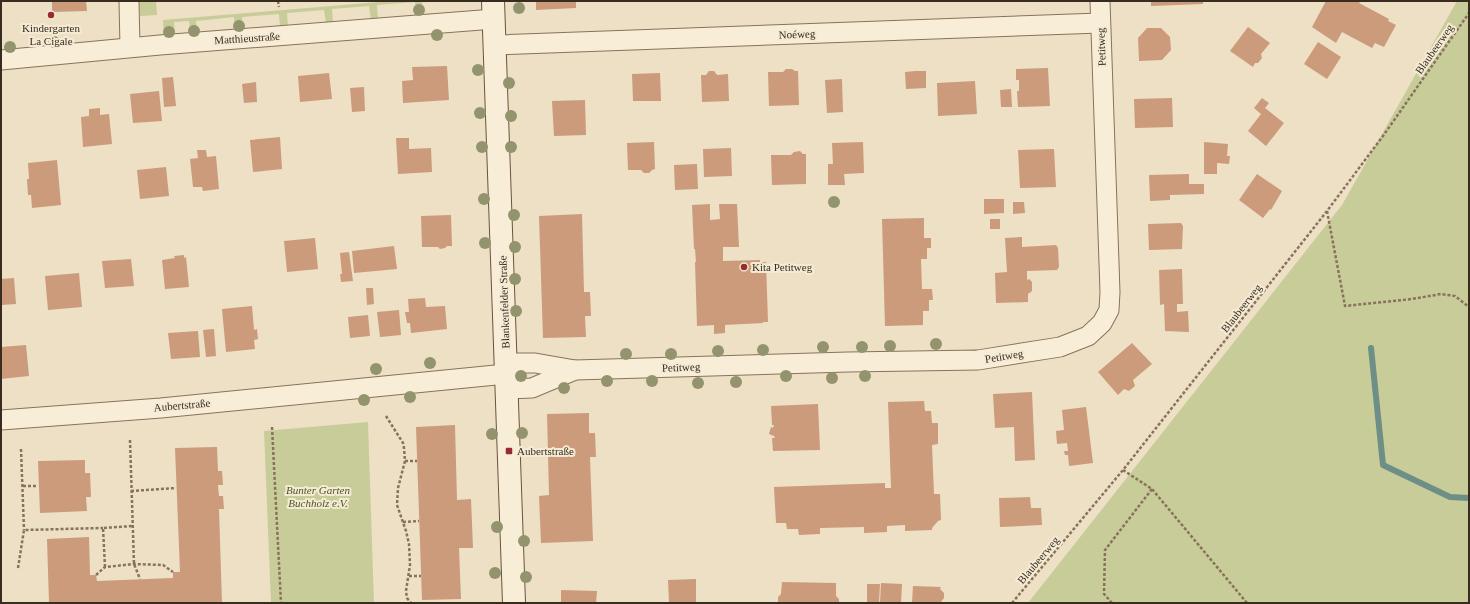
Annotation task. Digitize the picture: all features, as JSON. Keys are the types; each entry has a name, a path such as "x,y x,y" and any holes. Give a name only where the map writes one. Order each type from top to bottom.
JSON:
{"street":[{"path":"129,1 130,48"},
{"name":"Petitweg","path":"506,375 535,363 575,370 848,362 978,360 1060,347 1088,336 1102,323 1109,310 1110,292 1100,1"},
{"name":"Matthieustraße","path":"1,60 493,10"},
{"name":"Blankenfelder Straße","path":"493,10 514,603"},
{"name":"Noéweg","path":"495,45 1100,23"},
{"name":"Petitweg","path":"506,375 532,388 575,370"},
{"name":"Aubertstraße","path":"1,420 161,408 506,375"}],"path":[{"path":"278,1 279,7"},
{"name":"Blaubeerweg","path":"1012,603 1123,470 1327,211 1383,136 1469,13"},
{"path":"1327,211 1345,306 1412,299 1441,294 1455,296 1469,307"},
{"path":"386,416 403,443 405,461 398,488 397,505 404,522 409,544 410,576 406,591 407,598 410,603"},
{"path":"272,427 281,603"},
{"path":"130,440 134,564 140,579"},
{"path":"18,568 24,530 21,449"},
{"path":"405,461 417,461"},
{"path":"1123,470 1152,489 1247,603"},
{"path":"23,486 38,486"},
{"path":"132,491 176,488"},
{"path":"1112,603 1104,594 1105,550 1152,489"},
{"path":"404,522 419,521"},
{"path":"24,530 133,526"},
{"path":"103,528 105,567"},
{"path":"96,575 105,567 134,564 163,565 173,572"},
{"path":"410,576 421,576"}],"green space":[{"path":"139,1 156,1 157,15 140,16"},
{"path":"390,1 422,1 424,16 416,17 415,2 377,5 378,19 371,20 369,6 332,9 333,23 326,24 324,10 287,13 288,27 280,28 279,14 242,17 243,31 235,31 234,17 196,21 197,34 190,35 189,21 174,22 175,36 164,37 163,20"},
{"path":"1457,1 1469,1 1469,603 1028,603 1342,205"},
{"name":"Bunter Garten Buchholz e.V.","path":"368,422 374,603 271,603 264,431"}],"building":[{"path":"52,1 86,1 87,11 52,12"},
{"path":"536,1 576,1 576,8 536,10"},
{"path":"1151,1 1203,1 1203,4 1151,6"},
{"path":"1326,1 1361,1 1359,3 1389,19 1388,21 1396,25 1384,47 1375,43 1372,48 1342,32 1336,43 1312,27"},
{"path":"1248,27 1270,43 1261,54 1262,58 1258,63 1255,63 1253,67 1230,51"},
{"path":"1147,28 1161,28 1170,37 1171,50 1162,60 1139,61 1138,38"},
{"path":"1318,42 1341,57 1327,79 1304,64"},
{"path":"447,66 449,100 403,103 402,81 413,80 412,67"},
{"path":"1048,68 1050,106 1018,107 1017,91 1019,91 1019,80 1016,80 1016,69"},
{"path":"786,69 798,71 799,105 769,106 768,72 783,72"},
{"path":"709,71 714,71 717,75 728,74 729,101 702,102 701,75 706,75"},
{"path":"926,71 926,88 906,89 905,72"},
{"path":"329,73 332,99 300,102 298,76"},
{"path":"660,73 661,101 633,101 632,74"},
{"path":"173,77 176,106 164,107 162,78"},
{"path":"842,79 843,112 827,113 825,80"},
{"path":"975,81 977,114 938,116 937,83"},
{"path":"256,82 257,102 244,103 242,84"},
{"path":"364,87 365,111 352,112 350,88"},
{"path":"1011,89 1012,107 1001,107 1000,90"},
{"path":"159,91 162,121 133,123 130,94"},
{"path":"1172,98 1173,127 1135,128 1134,99"},
{"path":"1262,98 1269,103 1265,108 1284,123 1266,146 1248,131 1261,114 1254,108"},
{"path":"585,100 586,135 554,136 552,101"},
{"path":"100,108 100,115 109,114 112,144 83,147 81,117 89,116 89,109"},
{"path":"280,137 282,169 253,172 250,140"},
{"path":"396,138 409,138 409,149 431,148 432,172 398,174"},
{"path":"654,142 655,169 649,173 644,173 641,170 628,170 627,143"},
{"path":"863,142 864,173 844,174 845,185 828,185 828,164 833,164 832,143"},
{"path":"1204,142 1228,144 1227,156 1230,156 1229,164 1217,163 1217,174 1204,174"},
{"path":"731,148 732,176 704,177 703,149"},
{"path":"1054,149 1056,187 1020,188 1018,150"},
{"path":"197,150 206,150 207,157 216,156 219,189 203,191 202,187 193,187 190,159 198,158"},
{"path":"800,151 803,154 806,154 806,184 772,185 771,155 791,155 794,152"},
{"path":"57,160 61,205 32,208 31,195 28,195 28,163"},
{"path":"697,164 698,189 675,190 674,165"},
{"path":"166,167 169,196 140,199 137,170"},
{"path":"1189,174 1189,184 1204,184 1204,194 1170,195 1170,200 1150,201 1149,175"},
{"path":"1257,174 1282,191 1271,210 1270,209 1263,218 1239,200"},
{"path":"984,199 1004,199 1004,213 984,214"},
{"path":"1013,202 1024,202 1025,213 1013,214"},
{"path":"710,204 710,220 720,219 719,204 737,204 739,247 723,247 723,261 760,260 760,262 766,262 768,322 725,325 725,333 714,334 714,325 697,326 696,262 692,205"},
{"path":"582,214 584,292 590,292 591,316 585,316 586,337 543,338 539,216"},
{"path":"451,215 452,246 447,246 440,249 438,247 422,247 421,216"},
{"path":"924,218 924,238 931,238 931,248 927,248 927,259 921,259 922,289 932,289 933,300 929,300 929,311 923,311 923,325 885,326 882,219"},
{"path":"990,219 1000,219 1000,229 990,229"},
{"path":"1181,223 1183,226 1182,249 1149,250 1148,224"},
{"path":"1022,237 1022,247 1056,245 1058,248 1059,267 1057,270 1027,271 1027,280 1029,279 1032,282 1032,291 1028,294 1028,302 996,303 995,273 1007,272 1005,238"},
{"path":"315,238 318,269 287,272 284,241"},
{"path":"394,246 397,269 354,273 352,251"},
{"path":"349,252 353,281 341,282 340,274 342,274 340,253"},
{"path":"184,255 184,258 186,257 189,287 165,289 162,260 175,258 174,256"},
{"path":"131,259 134,286 105,288 102,261"},
{"path":"1182,269 1183,304 1177,304 1177,312 1188,311 1189,332 1165,331 1164,304 1160,305 1159,270"},
{"path":"79,273 82,307 48,310 45,276"},
{"path":"14,278 16,304 1,305 1,279"},
{"path":"366,288 373,288 374,304 367,305"},
{"path":"425,298 426,307 445,306 447,329 411,333 410,323 407,323 405,312 409,312 408,299"},
{"path":"252,306 254,330 257,329 258,339 254,340 255,349 226,352 222,309"},
{"path":"399,310 401,335 380,337 377,312"},
{"path":"368,315 370,336 350,338 348,317"},
{"path":"214,329 216,356 206,357 203,330"},
{"path":"198,331 200,357 171,359 168,333"},
{"path":"1132,343 1152,364 1133,380 1135,386 1129,391 1124,389 1118,395 1098,372"},
{"path":"26,345 29,376 1,379 1,347"},
{"path":"1032,392 1035,460 1015,461 1014,427 995,428 993,394"},
{"path":"924,401 925,411 931,411 932,423 938,423 938,444 932,445 934,494 940,494 941,520 938,521 932,530 905,531 905,525 887,526 887,532 864,533 864,527 820,528 820,534 799,535 798,529 787,529 786,523 776,523 774,487 885,483 885,488 891,488 888,402"},
{"path":"818,404 820,450 773,451 772,438 775,438 769,434 771,427 773,428 774,425 772,425 771,406"},
{"path":"1086,407 1093,463 1069,466 1068,455 1065,455 1064,451 1068,451 1067,443 1057,444 1056,431 1064,430 1062,410"},
{"path":"589,413 589,433 595,433 596,457 590,457 593,541 541,543 539,496 549,495 547,414"},
{"path":"455,425 457,500 471,499 473,548 459,548 461,599 422,600 416,427"},
{"path":"217,447 218,471 222,471 223,485 218,485 219,496 223,496 224,509 219,509 222,603 49,603 47,539 89,537 90,575 96,575 97,581 173,578 173,572 180,572 175,448"},
{"path":"85,460 85,473 90,473 91,497 86,497 87,511 40,513 38,461"},
{"path":"1030,497 1031,508 1041,508 1042,525 1000,527 999,498"},
{"path":"696,579 696,603 669,603 668,580"},
{"path":"782,582 836,583 836,596 839,599 839,603 778,603 778,597 781,594"},
{"path":"881,583 902,584 901,603 880,603"},
{"path":"867,584 880,584 879,603 867,603"},
{"path":"913,586 941,587 940,589 944,593 944,598 940,603 912,603"},
{"path":"561,590 597,591 596,603 561,603"}],"waterway":[{"path":"1371,348 1383,465 1450,497 1469,498"}],"place":[{"name":"Kindergarten La Cigale","path":"51,15"},
{"name":"Kita Petitweg","path":"744,267"},
{"name":"Aubertstraße","path":"509,451"}]}
